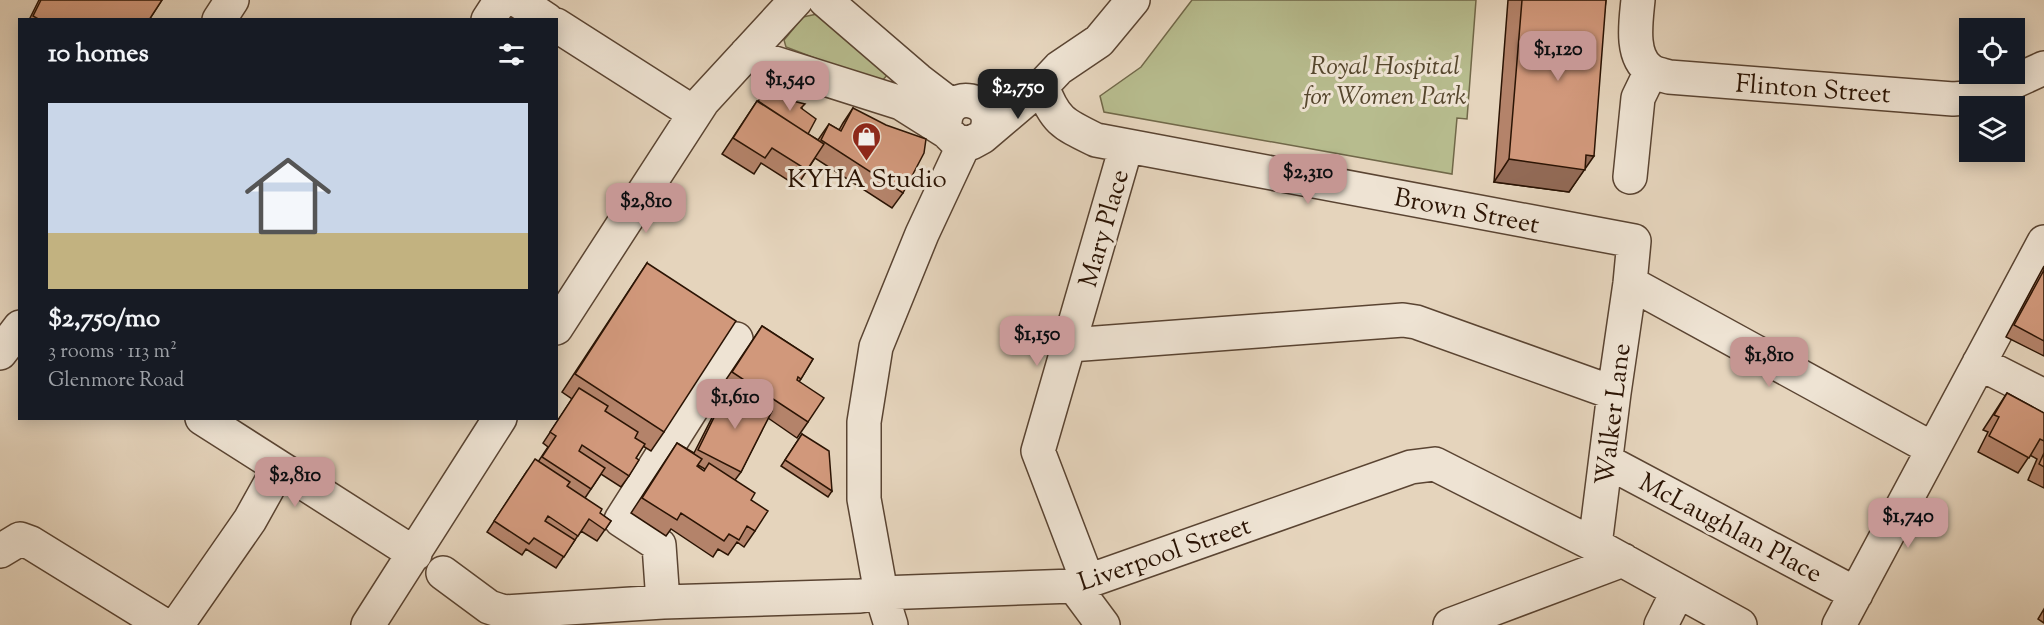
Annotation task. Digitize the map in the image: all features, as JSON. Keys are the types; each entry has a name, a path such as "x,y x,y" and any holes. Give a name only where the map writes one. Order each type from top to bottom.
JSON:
{"street":[{"path":"220,18 232,0"},
{"path":"489,18 501,0"},
{"path":"517,0 544,18"},
{"path":"558,325 694,113 796,0"},
{"path":"825,0 966,124"},
{"path":"891,625 880,593 864,499 864,422 876,347 966,124 1042,86 1059,68 1099,40 1133,0"},
{"path":"1630,177 1638,98 1651,71 1641,61 1638,47 1636,27 1638,0"},
{"path":"558,26 694,113"},
{"path":"746,54 966,124"},
{"name":"Flinton Street","path":"1651,71 1669,77 1953,99 1980,97 2044,68"},
{"name":"Brown Street","path":"1042,86 1055,116 1069,127 1096,140 1634,241"},
{"name":"Mary Place","path":"1102,625 1081,584 1038,451 1126,147"},
{"name":"Walker Lane","path":"1609,553 1606,460 1634,241"},
{"path":"1839,625 2044,242"},
{"path":"1630,283 1933,450"},
{"path":"1070,345 1403,320 1416,322 1614,393"},
{"path":"0,353 18,330"},
{"path":"663,602 659,545 621,520 736,339"},
{"path":"1983,356 2044,396"},
{"path":"368,625 499,420"},
{"path":"219,423 279,468 415,554"},
{"name":"McLaughlan Place","path":"1606,460 1856,594"},
{"name":"Liverpool Street","path":"443,573 489,607 504,612 663,602 860,596 880,593 1081,584 1411,467 1436,464 1609,553 1740,625"},
{"path":"177,625 250,520 279,468"},
{"path":"0,550 20,539 31,543 164,625"},
{"path":"1450,625 1609,553"},
{"path":"1661,625 1678,591"}],"green space":[{"name":"Royal Hospital for Women Park","path":"1192,0 1476,0 1467,119 1457,118 1452,174 1104,112 1100,96 1141,67"},
{"path":"817,14 889,73 880,83 786,47 784,40 803,17"}],"building":[{"path":"41,0 162,0 150,18 36,18 33,16"},
{"path":"1522,0 1606,0 1594,156 1586,155 1585,170 1509,159"},
{"path":"764,94 805,104 801,108 816,119 808,134 758,101"},
{"path":"757,101 824,144 807,170 772,148 765,158 733,138"},
{"path":"853,108 886,125 926,139 924,153 903,193 821,140 829,124 841,131"},
{"path":"647,263 736,321 664,432 575,374"},
{"path":"2044,270 2044,341 2014,325"},
{"path":"762,326 813,359 801,379 798,377 797,380 824,398 808,422 732,372"},
{"path":"579,388 608,406 605,411 638,432 635,438 645,444 629,476 582,445 579,451 605,468 591,489 542,457 556,436 550,432"},
{"path":"728,389 772,411 741,472 698,450"},
{"path":"2007,393 2044,413 2044,441 2040,439 2029,458 1989,436 1999,417 1994,415"},
{"path":"802,434 829,451 832,491 785,460"},
{"path":"677,443 702,459 697,466 704,471 709,463 755,493 751,500 768,511 755,531 747,526 739,540 729,534 724,541 681,513 677,520 642,498"},
{"path":"2044,453 2044,467 2039,464"},
{"path":"535,459 570,482 567,486 602,509 600,513 611,521 605,530 589,519 578,536 548,516 545,521 575,540 564,557 534,538 529,544 494,521"}],"place":[{"name":"KYHA Studio","path":"867,162"}]}
